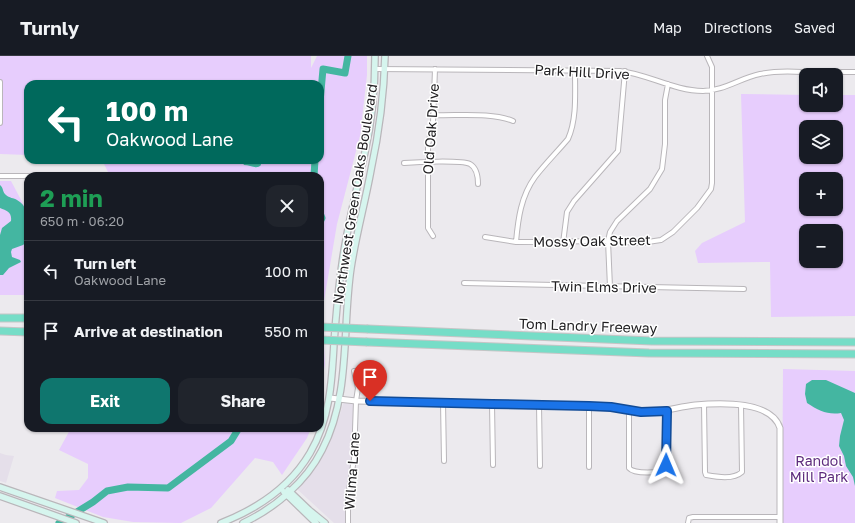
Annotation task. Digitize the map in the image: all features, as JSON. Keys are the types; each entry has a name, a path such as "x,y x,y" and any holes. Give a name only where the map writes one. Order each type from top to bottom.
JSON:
{"highway":[{"path":"0,318 24,318"},
{"name":"Tom Landry Freeway","path":"324,327 652,342 855,342"},
{"path":"0,331 24,332"},
{"name":"Tom Landry Freeway","path":"324,340 648,353 855,354"}],"main road":[{"name":"Northwest Green Oaks Boulevard","path":"324,419 330,398 333,377 341,266 366,150 371,114 375,56"},
{"name":"Northwest Green Oaks Boulevard","path":"244,523 270,508 297,485 322,450 340,400 351,269 378,138 382,107 385,56"},
{"name":"Northwest Green Oaks Boulevard","path":"222,523 240,516 282,488 297,472 310,453 319,432"},
{"path":"0,487 104,523"},
{"path":"282,488 313,515 325,523"},
{"path":"288,493 309,521 316,523"},
{"path":"0,496 76,523"}],"street":[{"name":"Mossy Oak Street","path":"485,237 516,242 563,243 608,241 641,243 661,240 673,232 705,199 711,189 712,67 707,56"},
{"name":"Park Hill Drive","path":"375,69 625,72 689,90 712,91 728,87 744,78 762,73 782,71 855,72"},
{"name":"Old Oak Drive","path":"432,236 428,228 427,162 433,115 435,69"},
{"path":"516,242 521,208 526,193 536,176 568,140 571,132 574,115 575,71"},
{"path":"563,243 567,212 574,201 618,151 625,72"},
{"path":"0,82 0,123"},
{"path":"610,287 608,241 614,224 650,189 662,169 665,144 665,100 668,84"},
{"path":"433,115 492,116 513,121"},
{"path":"404,163 461,163 471,165 476,170 478,184"},
{"path":"0,176 24,176"},
{"name":"Twin Elms Drive","path":"464,284 744,289"},
{"name":"Wilma Lane","path":"348,523 348,497 354,459 356,401 358,388 354,371"},
{"path":"330,398 356,401 589,406 611,407 629,411 647,412 667,411 704,404 741,405 753,407 770,415 778,424 780,433 780,523"},
{"path":"443,402 444,461"},
{"path":"492,404 493,465"},
{"path":"704,404 704,458 706,475 722,477 738,475 742,472 741,405"},
{"path":"539,405 540,466"},
{"path":"589,406 589,467"},
{"path":"629,411 630,470 635,472 660,472 664,470 666,465 667,411"},
{"path":"688,523 690,518 695,516 780,517"}],"shaded area":[{"path":"243,164 261,165 255,167"},
{"path":"0,185 6,195 17,200 24,207 24,244 12,249 11,252 12,257 20,260 21,262 9,268 3,275 0,275 0,235 2,228 11,221 11,216 8,212 0,208"},
{"path":"812,380 826,380 855,393 855,486 853,477 846,466 844,456 839,446 844,420 841,413 824,412 807,403 805,394 806,384"},
{"path":"344,401 354,402 348,523 334,523 298,490 298,487 312,471 327,448 336,427"},
{"path":"0,453 14,456 6,483 0,481"}],"green space":[{"path":"0,56 311,56 311,68 317,56 367,56 367,75 360,136 337,224 324,301 324,172 108,172 104,164 324,164 324,80 24,80 24,155 0,154"},
{"path":"741,94 799,95 799,112 843,112 843,95 855,95 855,316 771,317 770,262 698,263 695,251 702,243 745,222"},
{"path":"0,181 11,181 24,205 24,295 0,295"},
{"path":"324,347 325,364 324,370"},
{"name":"Randol Mill Park","path":"783,369 855,371 855,523 782,523"},
{"path":"69,432 309,432 307,438 282,475 273,462 255,458 211,508 181,523 133,522 103,517 55,498 57,491 79,490 88,478 88,464 59,450"}],"waterway":[{"path":"322,80 323,69 345,73 348,56"},
{"path":"314,172 315,164"},
{"path":"59,523 93,502 107,491 128,487 168,488 231,441 237,432"}],"route":[{"path":"370,401 561,405 611,407 641,412 667,411 666,465"}]}
